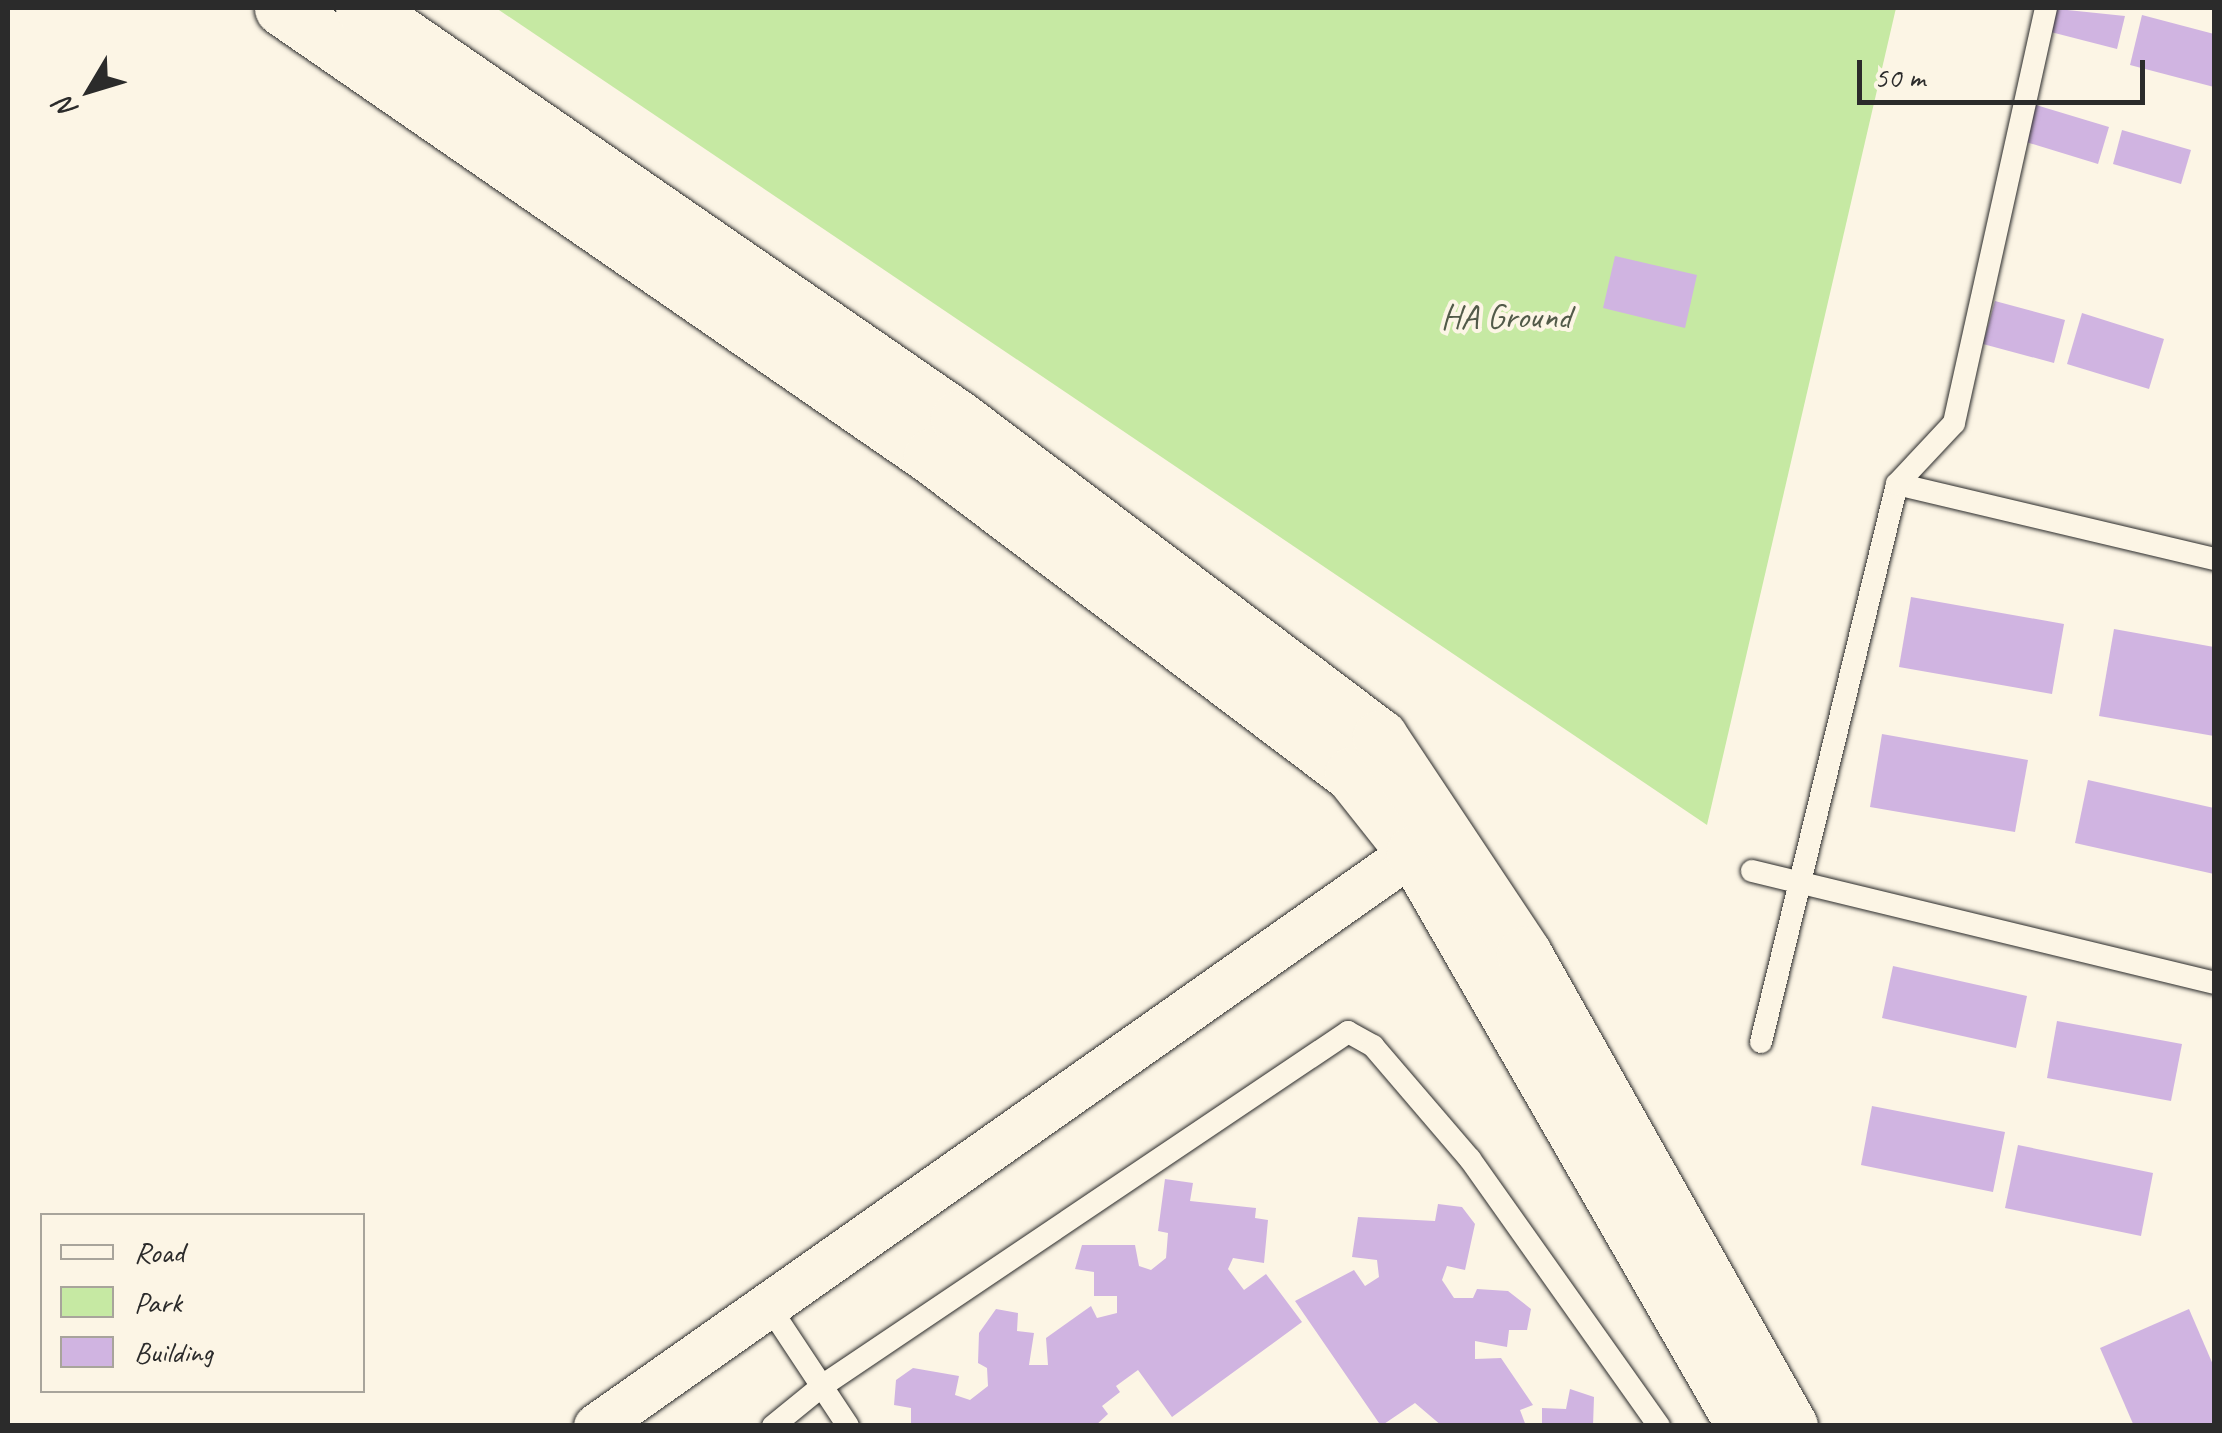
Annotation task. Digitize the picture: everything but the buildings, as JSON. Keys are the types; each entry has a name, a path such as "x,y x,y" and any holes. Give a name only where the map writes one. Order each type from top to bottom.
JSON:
{"street":[{"path":"282,8 947,468 1352,774 1428,841 1524,954 1790,1426"},
{"path":"363,8 958,418 1380,738 1428,841 1744,1426"},
{"path":"596,1426 1428,841"}],"lane":[{"path":"1761,1042 1896,484 1954,423 2046,8"},
{"path":"1896,484 2214,560"},
{"path":"1752,871 2214,983"},
{"path":"773,1426 822,1386 1348,1032 1373,1046 1470,1159 1659,1426"},
{"path":"768,1305 848,1426"}],"green space":[{"name":"HA Ground","path":"496,8 1896,8 1707,825"}]}
